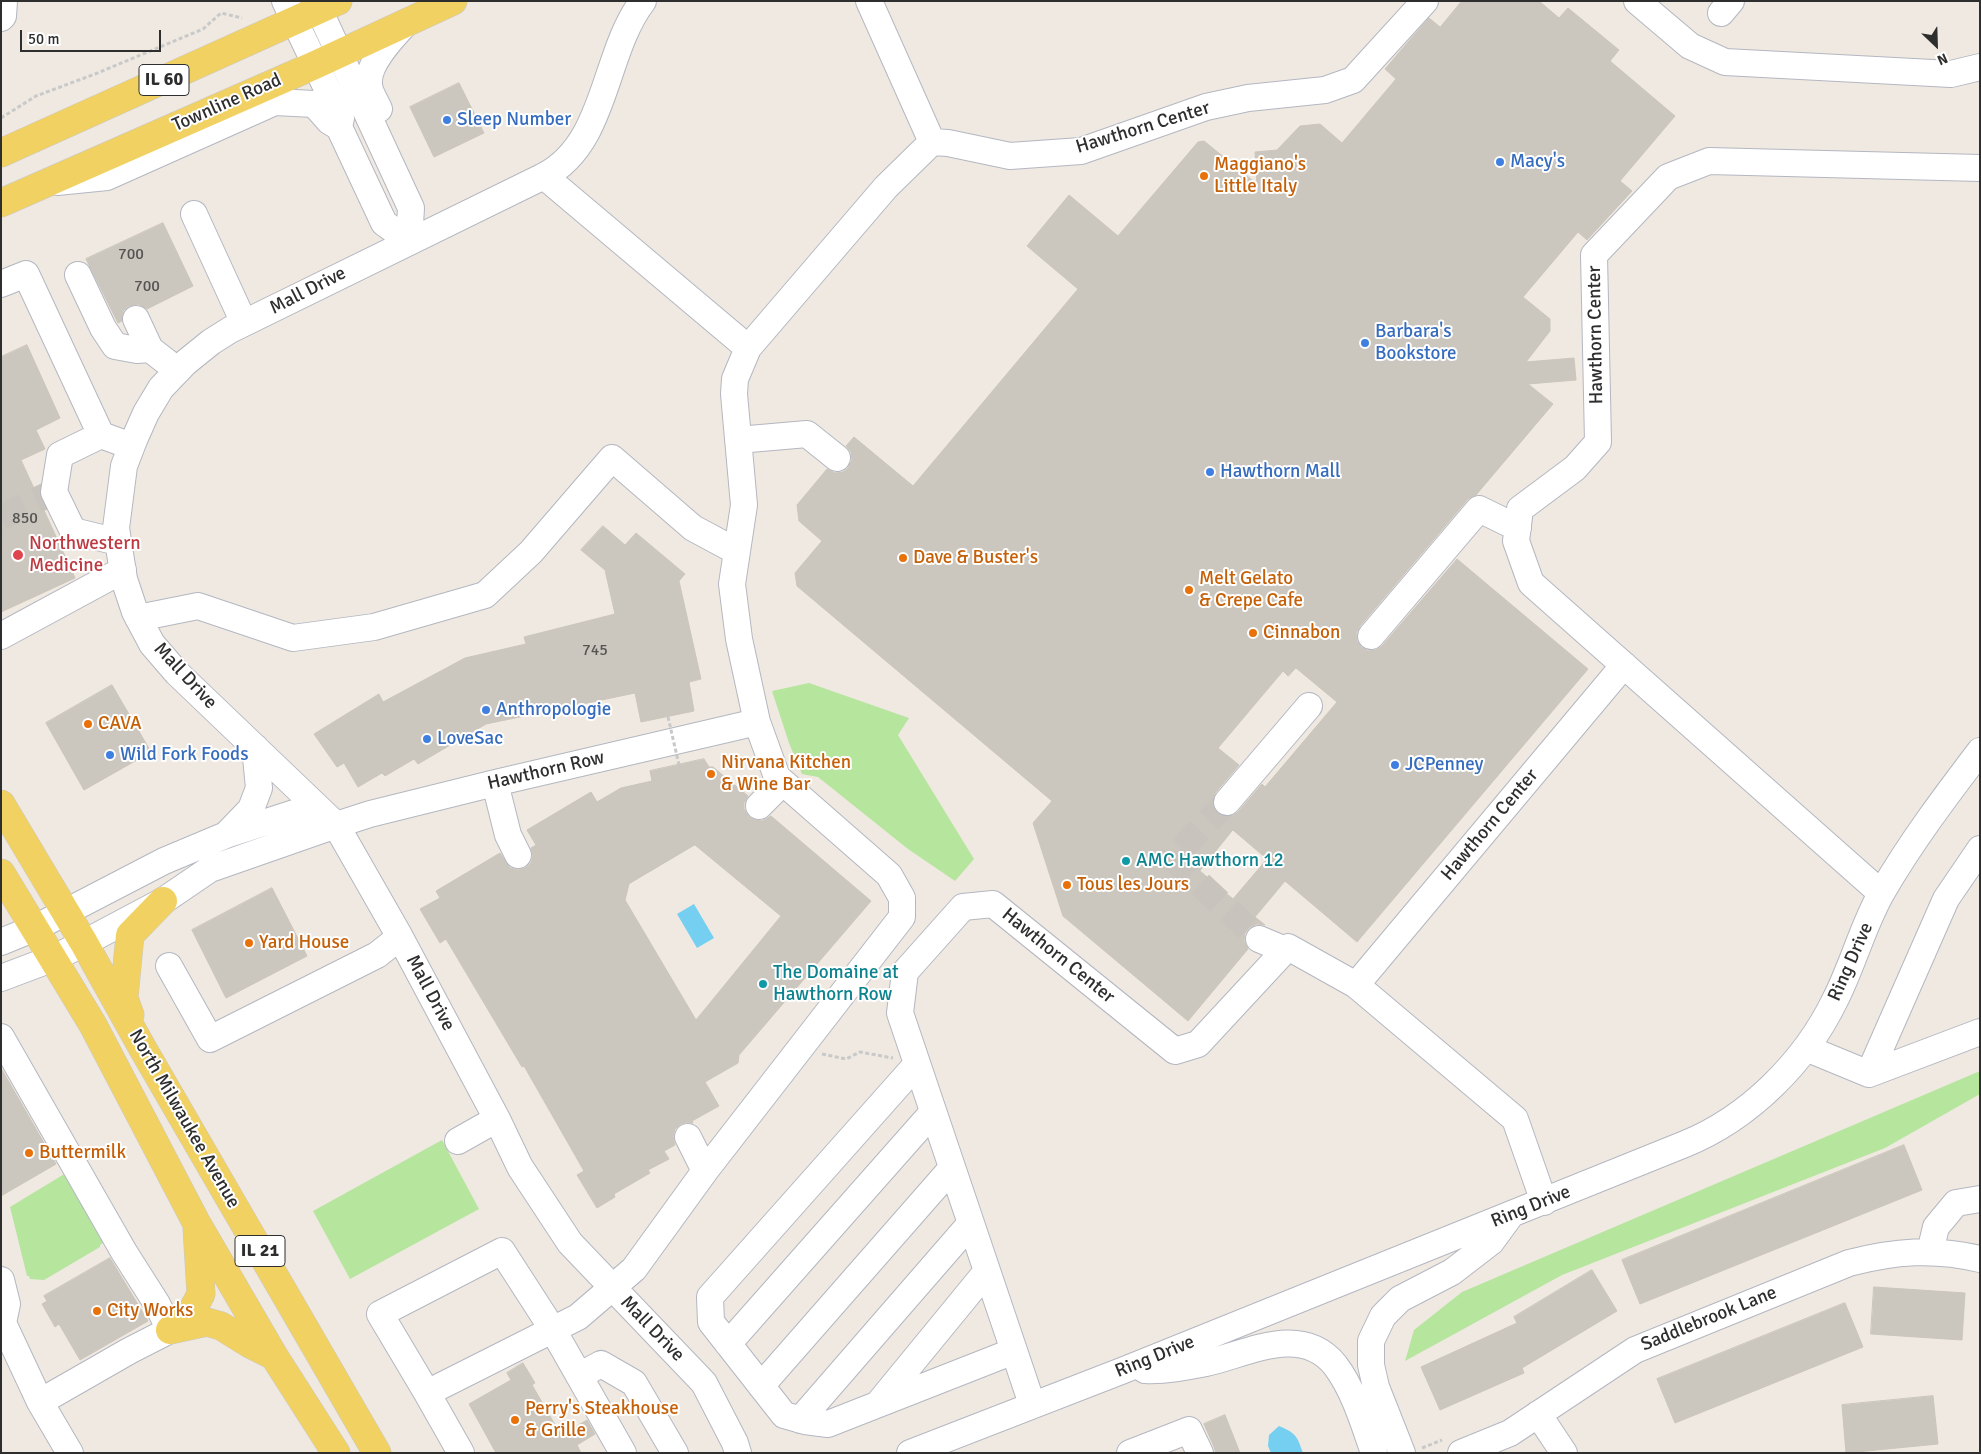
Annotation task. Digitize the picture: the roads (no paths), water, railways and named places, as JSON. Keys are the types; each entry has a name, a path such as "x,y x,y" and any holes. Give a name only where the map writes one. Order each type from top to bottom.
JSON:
{"main road":[{"name":"Townline Road","path":"1,203 453,1"},
{"name":"IL 60","path":"1,153 290,11 324,4"},
{"name":"North Milwaukee Avenue","path":"1,804 84,943 143,1049 377,1453"},
{"name":"IL 21","path":"1,873 54,958"},
{"path":"143,1049 124,998 130,935 163,901"},
{"name":"North Milwaukee Avenue","path":"54,958 93,1025 196,1222 274,1356 336,1453"},
{"path":"170,1330 191,1313 201,1294 196,1222"},
{"path":"170,1330 207,1322 221,1326 274,1356"}],"street":[{"path":"1,18 3,16 4,1"},
{"name":"Mall Drive","path":"643,1 626,32 589,127 576,149 563,164 544,176 244,323 211,342 177,370 161,388 151,404 131,446 120,485 116,528 124,579 138,618 152,644 177,673 336,825 400,937 498,1119 520,1167 570,1243 704,1383 735,1443 738,1453"},
{"path":"427,1393 578,1317 634,1269 705,1171 902,918 902,898 889,875 777,777 757,722 738,639 732,584 744,505 734,394 735,379 748,348 886,187 932,142 869,1"},
{"name":"Hawthorn Center","path":"932,142 948,143 1010,156 1080,151 1206,107 1248,98 1325,90 1353,80 1425,1"},
{"path":"1637,1 1690,46 1726,62 1951,74 1980,67"},
{"path":"324,4 340,53 411,208 409,241"},
{"path":"290,11 341,118 339,128"},
{"path":"400,185 403,163 369,85 370,72 377,60 387,44 407,22"},
{"path":"48,183 108,177 275,102 314,104 339,128 384,222 409,241"},
{"name":"Hawthorn Center","path":"1881,893 1531,583 1516,541 1520,509 1576,468 1598,442 1594,255 1668,177 1709,161 1980,168"},
{"path":"544,176 748,348"},
{"path":"194,214 244,323"},
{"path":"1,284 26,274 101,435 131,446"},
{"path":"78,275 103,328 115,346 137,350 150,349"},
{"path":"136,319 150,349 177,370"},
{"path":"738,440 807,434 837,458"},
{"path":"101,435 60,455 54,492 73,531 118,542"},
{"path":"138,618 198,606 293,638 374,627 485,595 531,552 612,458 693,528 736,551"},
{"path":"1371,636 1479,509 1518,528"},
{"path":"1,636 123,570"},
{"name":"Hawthorn Center","path":"1356,985 1624,665"},
{"path":"1226,802 1310,706"},
{"name":"Hawthorn Row","path":"1,978 54,958 84,943 163,901 210,869 336,825 370,814 495,783 757,722"},
{"path":"226,835 251,809 259,788 255,747"},
{"name":"Ring Drive","path":"910,1453 1032,1404 1124,1370 1544,1202 1716,1130 1744,1110 1783,1076 1806,1048 1835,1001 1881,893 1930,816 1980,751"},
{"path":"495,783 508,835 518,855"},
{"path":"759,806 782,783"},
{"path":"1,942 35,928 64,911 164,861 226,835 294,813 336,825"},
{"path":"1868,1074 1946,900 1980,849"},
{"name":"Hawthorn Center","path":"1032,1404 933,1112 907,1061 900,1013 905,972 963,907 993,904 1175,1050 1198,1044 1285,950"},
{"path":"169,966 210,1038 377,955 400,937"},
{"path":"1260,938 1285,950 1288,947 1356,985 1515,1118 1544,1202"},
{"path":"1806,1048 1868,1074 1980,1032"},
{"path":"1,1037 124,1252 157,1304 170,1330 40,1402"},
{"path":"907,1061 710,1297 711,1322 784,1415 800,1420 828,1424 1014,1351"},
{"path":"728,1344 933,1112"},
{"path":"458,1141 498,1119"},
{"path":"688,1137 705,1171"},
{"path":"761,1386 952,1168"},
{"path":"1930,1252 1936,1227 1956,1203 1980,1199"},
{"path":"1402,1453 1376,1387 1371,1365 1371,1341 1383,1316 1400,1299 1452,1272 1491,1242 1511,1215"},
{"path":"800,1420 971,1223"},
{"path":"461,1453 380,1314 502,1251 553,1330 622,1453"},
{"name":"Saddlebrook Lane","path":"1461,1453 1510,1433 1635,1350 1653,1341 1849,1263 1868,1258 1914,1252 1953,1253 1980,1259"},
{"path":"877,1405 987,1271"},
{"path":"1,1280 7,1304 2,1323 40,1402 70,1453"},
{"path":"1124,1370 1160,1371 1197,1364 1268,1345 1286,1343 1316,1349 1334,1365 1357,1405 1374,1453"},
{"path":"579,1376 601,1364 634,1383 675,1453"},
{"path":"1538,1414 1564,1453"},
{"path":"1130,1453 1189,1430 1200,1453"}],"water":[{"path":"694,904 714,938 697,948 677,914"},
{"path":"1279,1426 1295,1436 1303,1453 1271,1453 1268,1446 1269,1435"}],"tunnel":[{"path":"1,517 54,492"},
{"path":"1227,802 1172,858 1259,939"}],"place":[{"name":"Sleep Number","path":"447,120"},
{"name":"Macy's","path":"1500,162"},
{"name":"Maggiano's Little Italy","path":"1204,176"},
{"name":"Barbara's Bookstore","path":"1365,343"},
{"name":"Hawthorn Mall","path":"1210,472"},
{"name":"Northwestern Medicine","path":"18,555"},
{"name":"Dave & Buster's","path":"903,558"},
{"name":"Melt Gelato & Crepe Cafe","path":"1189,590"},
{"name":"Cinnabon","path":"1253,633"},
{"name":"Anthropologie","path":"486,710"},
{"name":"CAVA","path":"88,724"},
{"name":"LoveSac","path":"427,739"},
{"name":"Wild Fork Foods","path":"110,755"},
{"name":"JCPenney","path":"1395,765"},
{"name":"Nirvana Kitchen & Wine Bar","path":"711,774"},
{"name":"AMC Hawthorn 12","path":"1126,861"},
{"name":"Tous les Jours","path":"1067,885"},
{"name":"Yard House","path":"249,943"},
{"name":"The Domaine at Hawthorn Row","path":"763,984"},
{"name":"Buttermilk","path":"29,1153"},
{"name":"City Works","path":"97,1311"},
{"name":"Perry's Steakhouse & Grille","path":"515,1420"}]}
